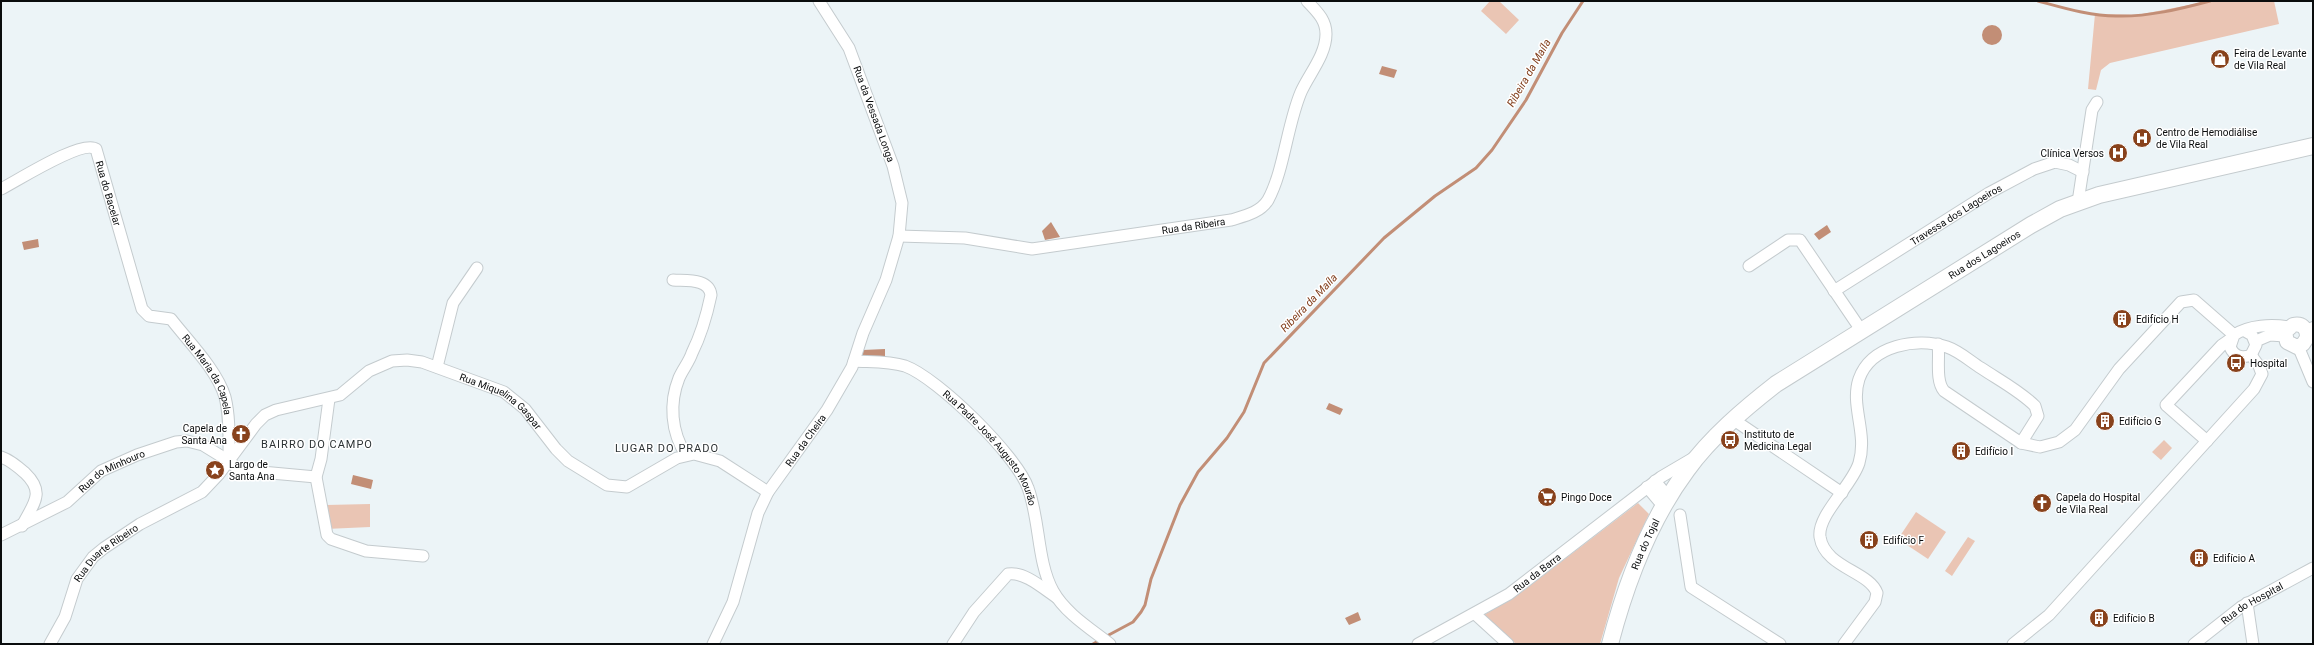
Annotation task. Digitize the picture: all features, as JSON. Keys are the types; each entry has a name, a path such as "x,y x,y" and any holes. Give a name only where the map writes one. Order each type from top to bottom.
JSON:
{"main road":[{"name":"Rua dos Lagoeiros","path":"1700,454 1734,420 1776,384 2037,221 2078,202 2099,195 2313,146"},
{"name":"Rua do Tojal","path":"1610,644 1621,604 1636,564 1667,502 1687,470 1700,454"}],"street":[{"name":"Rua da Vessada Longa","path":"819,1 848,48 893,166 902,203 899,236"},
{"name":"Rua da Ribeira","path":"899,236 965,238 1032,249 1231,220 1249,215 1260,209 1267,201 1274,186 1297,102 1325,46 1326,33 1324,20 1307,1"},
{"path":"2078,202 2092,110 2097,102"},
{"name":"Rua do Bacelar","path":"1,189 75,150 90,146 96,149 142,309 149,316 171,319"},
{"name":"Travessa dos Lagoeiros","path":"1834,290 1989,193 2034,169 2056,162 2065,163 2083,172"},
{"name":"Rua da Cheira","path":"713,644 733,602 754,523 768,492 827,410 854,361 863,333 886,280 899,236"},
{"path":"1749,266 1788,240 1798,239 1861,330"},
{"path":"436,367 453,303 477,268"},
{"path":"673,280 704,283 710,290 711,295 696,344 679,379 675,395 673,424 678,440 686,455"},
{"path":"1938,344 1940,361 1939,380 1944,391 2021,443 2035,447 2048,446 2071,434 2120,369 2181,302 2194,300 2237,335 2252,335 2256,341 2255,349 2251,355 2242,357 2234,354 2230,347 2237,335"},
{"name":"Rua Maria da Capela","path":"171,319 213,374 222,389 227,412 229,461"},
{"path":"2256,341 2270,335 2287,331 2296,324 2307,333 2313,382"},
{"path":"2207,441 2166,405 2222,345 2237,335 2266,326 2287,331"},
{"path":"2287,331 2290,345 2307,333"},
{"path":"1844,644 1877,596 1874,588 1833,559 1822,543 1820,536 1823,522 1855,473 1862,452 1862,435 1857,393 1860,378 1865,368 1878,356 1896,346 1916,343 1938,344 1954,350 2035,406 2038,416 2021,443"},
{"path":"2013,644 2049,616 2261,379 2262,370 2251,355"},
{"name":"Rua Miquelina Gaspar","path":"229,461 256,424 265,415 276,410 329,399 344,393 369,371 392,360 407,360 436,367 493,387 512,397 525,410 562,455 607,485 620,488 634,485 669,462 686,455 703,455 720,461 768,492"},
{"name":"Rua Padre José Augusto Mourão","path":"854,361 900,365 915,372 963,409 1013,462 1028,487 1047,574 1059,599"},
{"path":"329,399 321,459 316,477 325,531 332,539 366,551 423,556"},
{"path":"1734,420 1842,493"},
{"name":"Rua do Minhouro","path":"1,535 22,526 74,498 101,471 137,455 176,442 187,441 198,443 229,461 235,469 316,477"},
{"name":"Rua da Barra","path":"1418,644 1475,614 1518,588 1651,484 1676,466 1700,454"},
{"path":"1,457 16,465 32,480 37,488 36,497 22,526"},
{"name":"Rua Duarte Ribeiro","path":"50,644 65,617 77,580 93,557 140,524 198,494 212,483 229,461"},
{"path":"1651,484 1667,502"},
{"path":"1680,515 1691,587 1780,644"},
{"name":"Rua do Hospital","path":"2194,644 2229,615 2313,568"},
{"name":"Rua Padre José Augusto Mourão","path":"953,644 974,612 1008,574 1019,575 1059,599 1110,644"},
{"path":"2248,603 2253,644"},
{"path":"1475,614 1508,644"}],"shaded area":[{"path":"1490,1 1499,1 1519,20 1506,34 1481,11"},
{"path":"2210,1 2274,1 2279,24 2110,63 2101,70 2096,90 2088,89 2095,14 2137,15"},
{"path":"1992,25 1999,28 2002,35 1999,42 1992,45 1985,42 1982,35 1985,28"},
{"path":"1382,66 1397,70 1394,78 1379,74"},
{"path":"1051,222 1060,237 1045,240 1042,231"},
{"path":"1827,225 1831,232 1819,240 1814,234"},
{"path":"38,239 39,247 24,250 22,242"},
{"path":"885,349 885,357 862,357 863,350"},
{"path":"1329,403 1343,409 1340,415 1326,409"},
{"path":"2164,440 2172,448 2161,460 2152,452"},
{"path":"353,475 373,480 371,489 351,484"},
{"path":"1638,503 1649,514 1619,578 1600,644 1516,644 1484,615 1523,591"},
{"path":"370,504 370,527 326,529 326,505"},
{"path":"1916,512 1946,532 1928,559 1898,539"},
{"path":"1968,537 1975,541 1952,576 1945,571"},
{"path":"1358,612 1361,620 1349,625 1345,618"}],"waterway":[{"name":"Ribeira da Maíla","path":"1105,637 1133,622 1141,612 1145,605 1151,579 1180,505 1198,472 1227,438 1244,412 1264,363 1384,238 1435,196 1476,168 1492,150 1526,100 1562,33 1583,1"},
{"name":"Ribeira da Maíla","path":"2038,1 2067,9 2106,16 2152,14 2176,10 2210,1"},
{"name":"Ribeira da Maíla","path":"1093,644 1100,640"}],"place":[{"name":"Feira de Levante de Vila Real","path":"2220,59"},
{"name":"Centro de Hemodiálise de Vila Real","path":"2142,138"},
{"name":"Clínica Versos","path":"2118,153"},
{"name":"Edifício H","path":"2122,319"},
{"name":"Hospital","path":"2236,363"},
{"name":"Edifício G","path":"2105,421"},
{"name":"Capela de Santa Ana","path":"241,434"},
{"name":"Instituto de Medicina Legal","path":"1730,440"},
{"name":"Edifício I","path":"1961,451"},
{"name":"Largo de Santa Ana","path":"215,470"},
{"name":"Pingo Doce","path":"1547,497"},
{"name":"Capela do Hospital de Vila Real","path":"2042,503"},
{"name":"Edifício F","path":"1869,540"},
{"name":"Edifício A","path":"2199,558"},
{"name":"Edifício B","path":"2099,618"}],"district":[{"name":"BAIRRO DO CAMPO","path":"317,444"},
{"name":"LUGAR DO PRADO","path":"667,448"}]}
